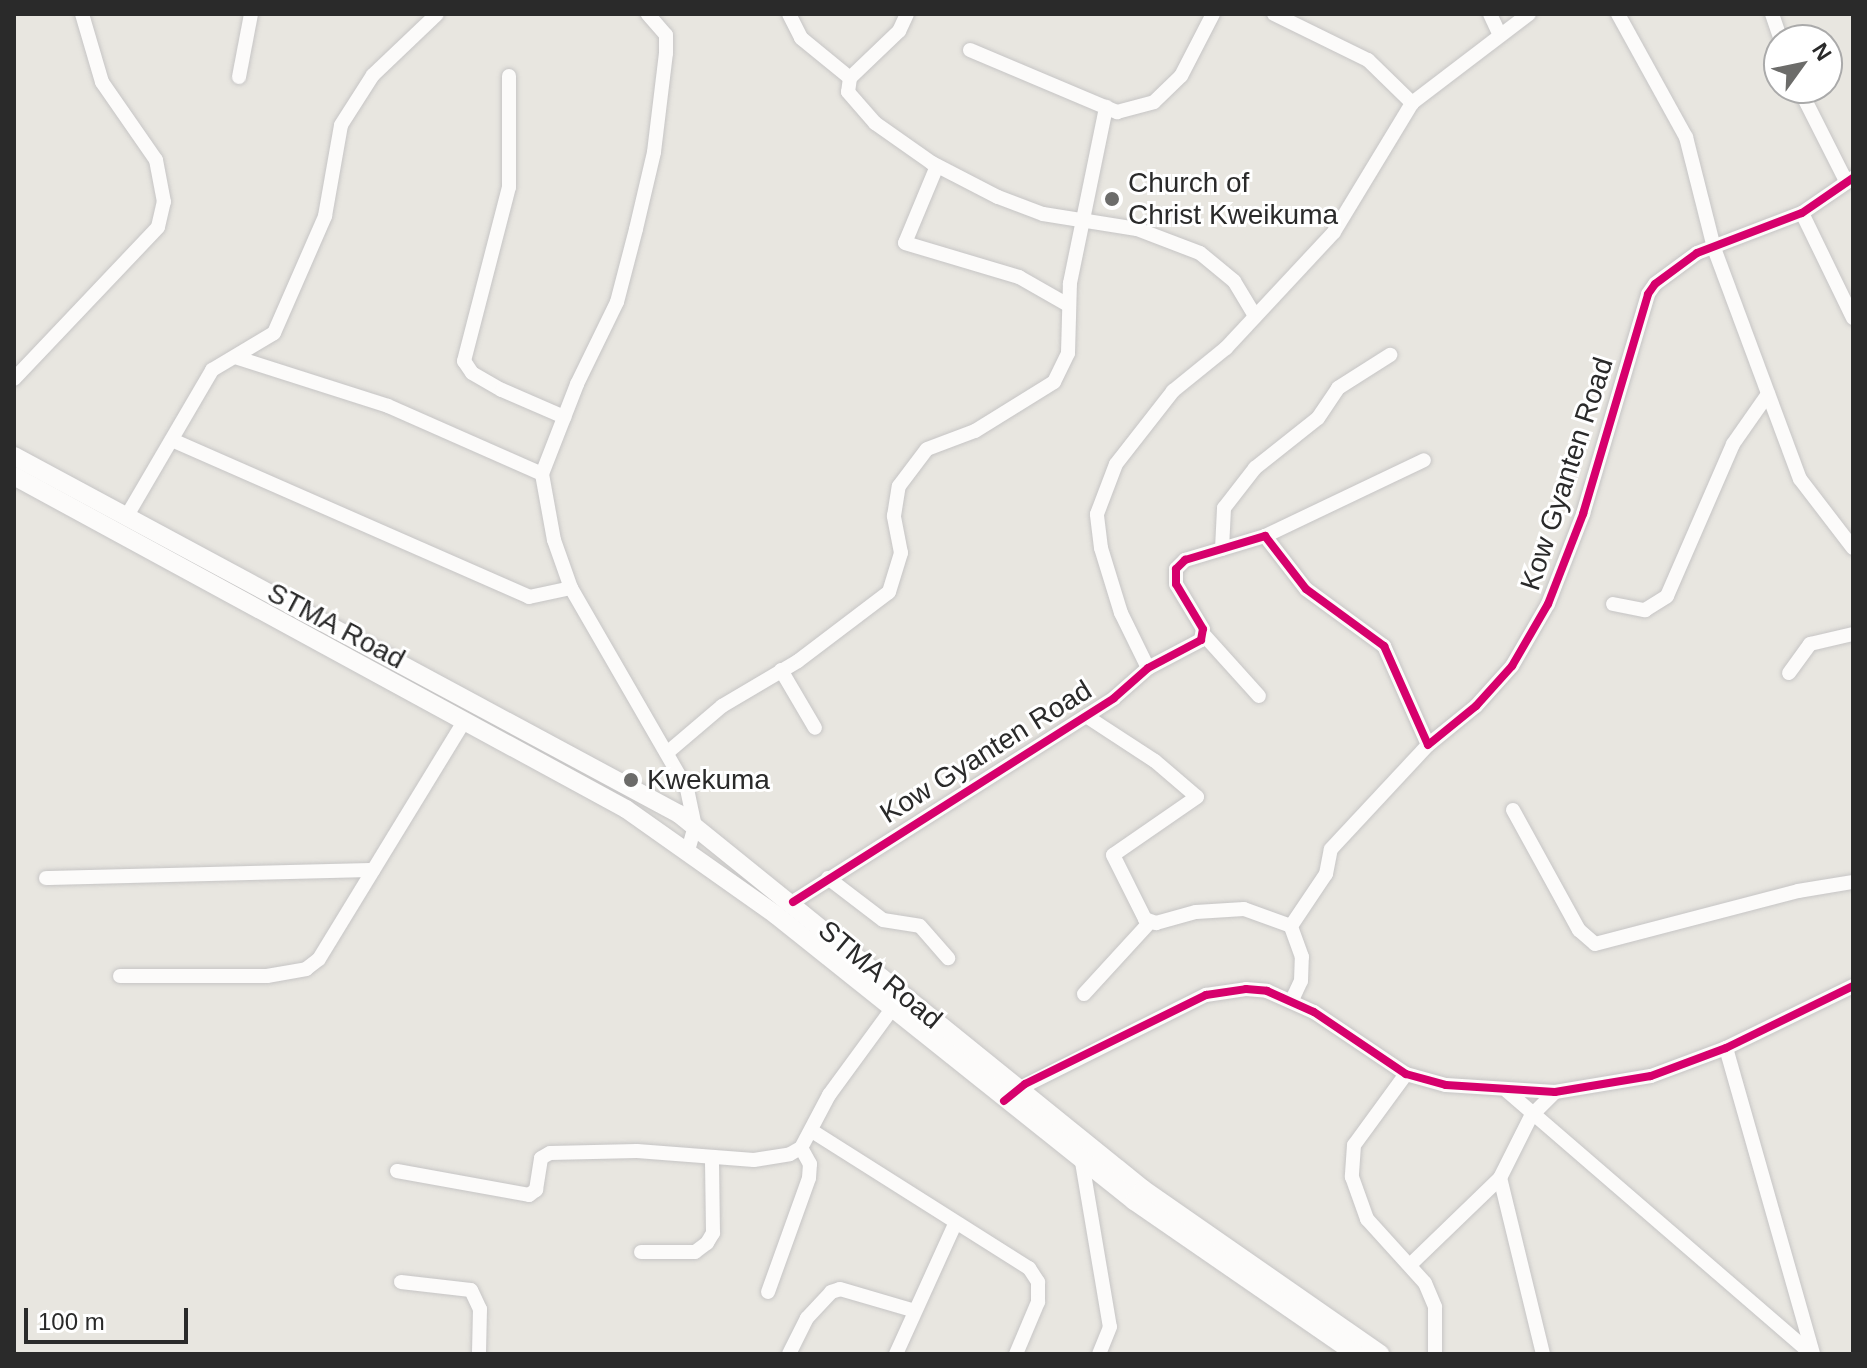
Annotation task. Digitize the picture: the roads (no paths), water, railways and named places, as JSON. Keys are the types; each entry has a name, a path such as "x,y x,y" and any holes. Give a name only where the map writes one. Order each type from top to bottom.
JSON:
{"main road":[{"name":"STMA Road","path":"14,456 128,514 695,826 793,902 1082,1162 1356,1354"},
{"name":"STMA Road","path":"14,476 583,783 688,850 892,1009 1010,1095 1380,1354"}],"street":[{"path":"14,379 158,227 164,202 156,160 102,82 82,14"},
{"path":"239,77 251,14"},
{"path":"128,514 161,450 172,440 212,370 238,358 277,326 325,216 341,125 360,91 437,14"},
{"path":"648,14 666,35 654,152 617,302 564,417 542,474 554,540 571,588 687,789 695,826 688,850"},
{"path":"789,14 801,38 850,78"},
{"path":"907,14 899,31 850,78 848,92 855,104 937,166 998,197 1081,222 1137,229 1200,253 1234,281 1254,314"},
{"path":"970,50 1117,112 1154,102 1181,76 1213,14"},
{"path":"1274,14 1368,60 1412,103"},
{"path":"1490,14 1499,33"},
{"path":"1148,668 1121,613 1101,548 1097,514 1105,485 1173,391 1226,348 1254,314 1334,232 1412,103 1499,33 1529,14"},
{"path":"1618,14 1686,137 1714,248 1808,494 1853,548"},
{"path":"509,76 509,187 464,361 472,373 502,390 564,417"},
{"path":"1808,104 1850,180"},
{"path":"668,752 722,706 781,670 889,592 901,553 895,503 908,470 927,449 975,431 1054,382 1068,353 1068,305 1081,222 1106,107"},
{"path":"937,166 905,243 1019,277 1068,305"},
{"name":"Kow Gyanten Road","path":"1291,926 1326,874 1337,838 1428,745 1476,706 1512,666 1548,604 1583,514 1648,294 1665,274 1714,248 1802,213 1850,180"},
{"path":"1802,213 1853,318"},
{"path":"1222,549 1224,508 1255,468 1318,418 1338,388 1390,355"},
{"path":"238,358 388,406 542,474"},
{"path":"1613,604 1645,610 1667,596 1733,444 1768,394"},
{"path":"172,440 529,597 571,588"},
{"path":"1259,696 1204,635 1176,584 1176,569 1185,560 1265,536 1424,460"},
{"path":"1265,536 1306,589 1384,646 1428,745"},
{"path":"1789,673 1810,644 1853,634"},
{"name":"Kow Gyanten Road","path":"793,902 1086,716 1148,668 1204,635"},
{"path":"781,670 815,728"},
{"path":"1086,716 1195,791 1193,802 1113,855 1150,922"},
{"path":"120,976 267,976 306,969 319,959 465,720"},
{"path":"1513,810 1579,930 1595,944 1798,891 1853,882"},
{"path":"46,878 373,870"},
{"path":"828,878 883,920 920,926 948,958"},
{"path":"1084,994 1150,922 1244,909 1291,926 1302,957 1301,981 1292,1000"},
{"path":"1010,1095 1206,995 1246,989 1292,1000 1406,1074 1507,1091 1555,1092 1651,1076 1726,1048 1851,992"},
{"path":"397,1171 529,1195 536,1190 541,1158 550,1153 637,1151 764,1160 801,1148 829,1095 892,1009"},
{"path":"1726,1048 1813,1354"},
{"path":"1406,1074 1354,1145 1352,1177 1367,1219 1411,1264 1435,1307 1435,1354"},
{"path":"1507,1091 1531,1116 1813,1354"},
{"path":"1411,1264 1500,1178 1531,1116 1555,1092"},
{"path":"812,1131 955,1224 1007,1252 1038,1282 1038,1302 1016,1354"},
{"path":"768,1292 809,1178 810,1164 801,1148"},
{"path":"641,1252 695,1252 707,1243 713,1233 712,1157"},
{"path":"1082,1162 1110,1327 1099,1354"},
{"path":"1500,1178 1543,1354"},
{"path":"896,1354 955,1224"},
{"path":"401,1282 471,1290 480,1309 479,1354"},
{"path":"789,1354 807,1318 831,1292 840,1289 915,1311"}],"place":[{"name":"Church of Christ Kweikuma","path":"1112,199"},
{"name":"Kwekuma","path":"631,780"}]}
